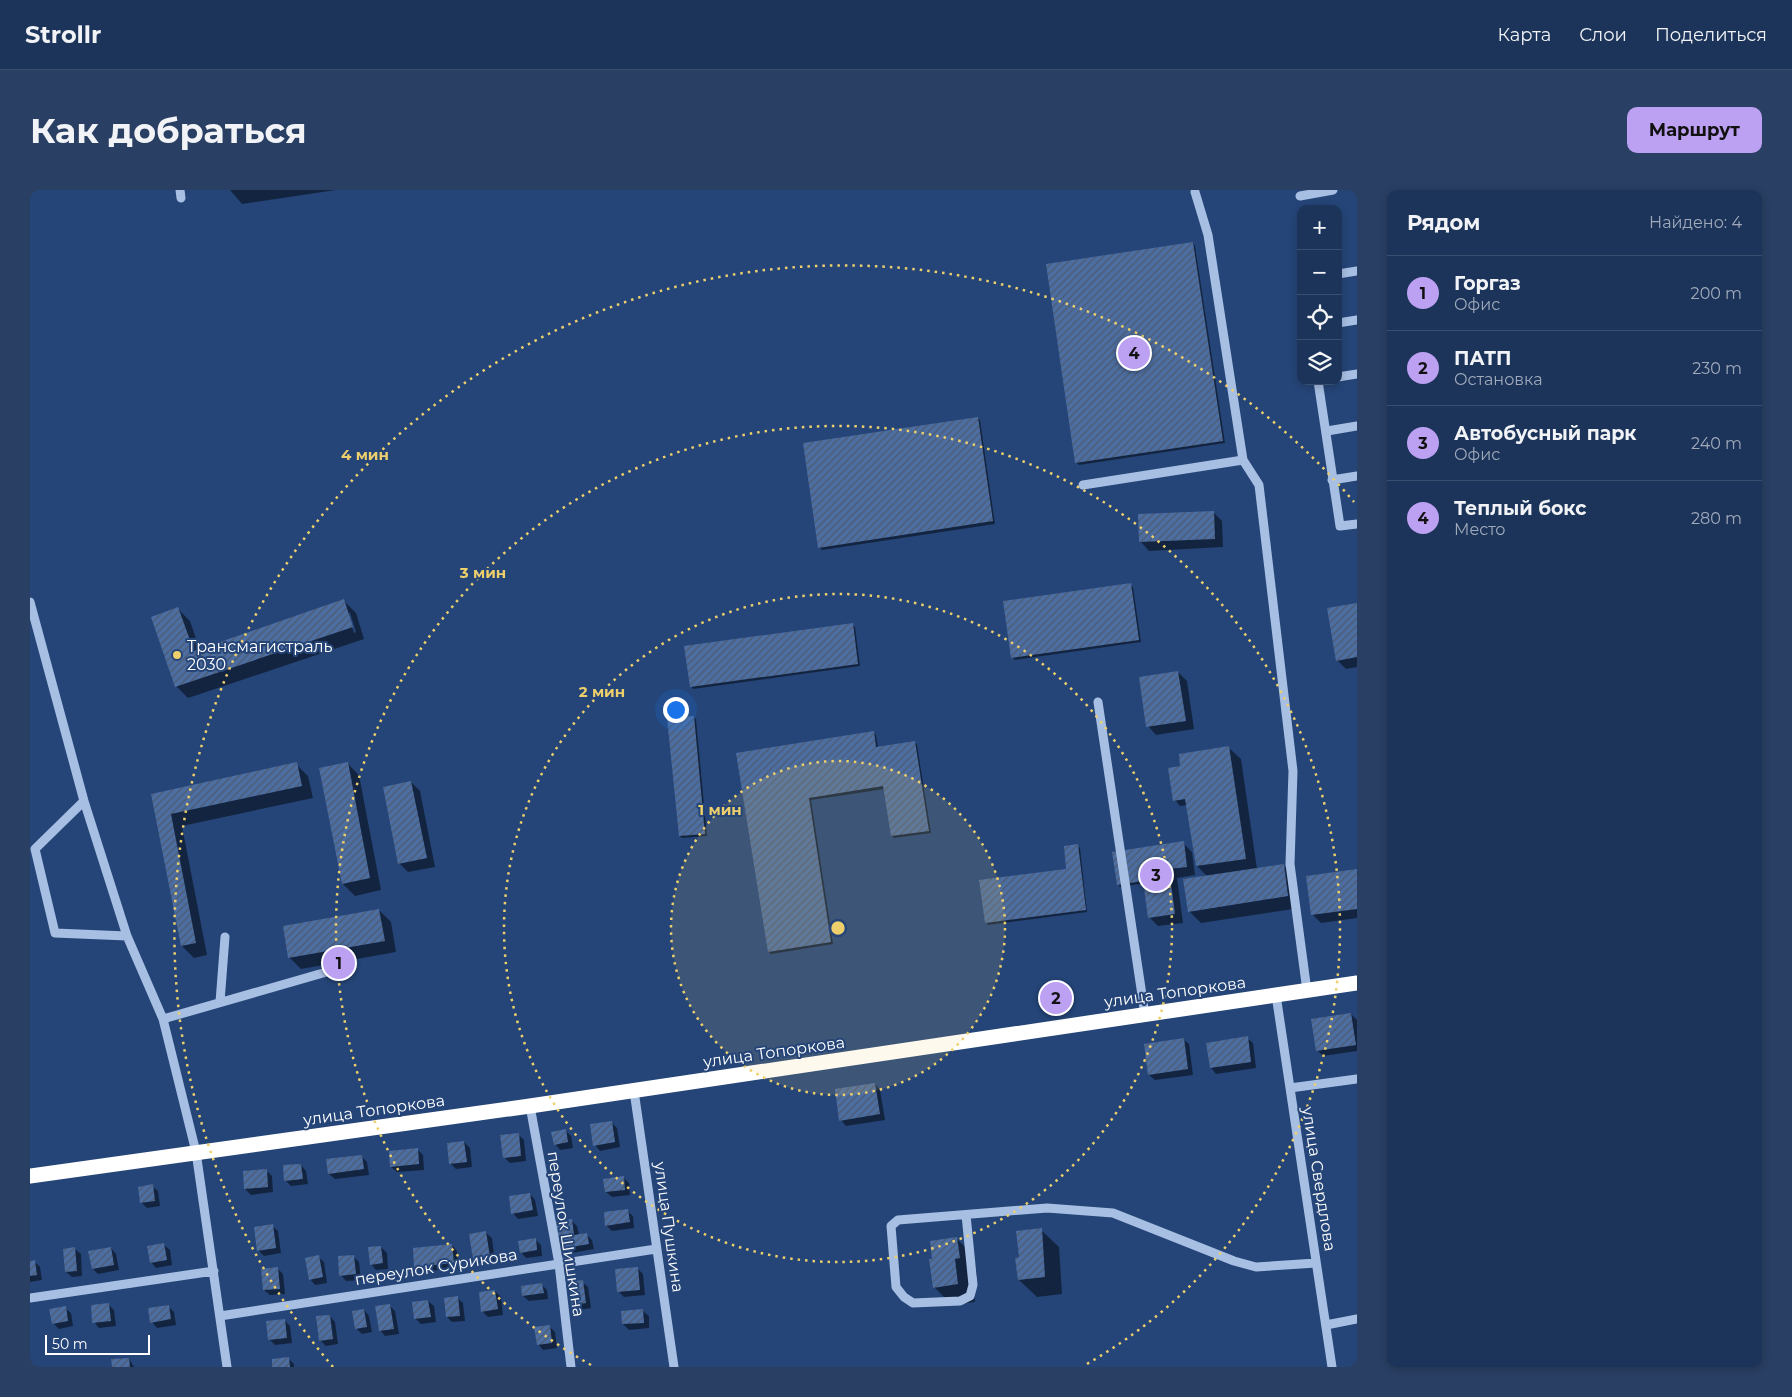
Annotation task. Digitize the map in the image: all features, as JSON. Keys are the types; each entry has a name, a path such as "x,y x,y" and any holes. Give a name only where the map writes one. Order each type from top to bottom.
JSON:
{"highway":[{"name":"улица Топоркова","path":"30,1176 530,1106 1357,983"}],"street":[{"path":"1300,196 1333,190"},
{"path":"1195,192 1208,235 1243,460 1259,485 1293,771 1290,864 1307,991"},
{"path":"1342,273 1357,271"},
{"path":"1342,322 1357,320"},
{"path":"1342,376 1357,374"},
{"path":"1319,385 1340,526 1357,524"},
{"path":"1327,431 1357,426"},
{"path":"1083,485 1243,460"},
{"path":"1332,480 1357,476"},
{"path":"30,602 84,801 127,936 162,1019 196,1152 227,1367"},
{"path":"1098,702 1145,1014"},
{"path":"84,801 35,850 55,933 127,936"},
{"path":"220,1002 225,937"},
{"path":"162,1019 330,970"},
{"name":"улица Свердлова","path":"1276,995 1332,1367"},
{"path":"1290,1088 1357,1078"},
{"name":"улица Пушкина","path":"634,1090 674,1367"},
{"name":"переулок Шишкина","path":"530,1106 558,1264 571,1367"},
{"path":"966,1214 973,1285 970,1296 960,1301 913,1303 904,1297 896,1287 891,1226 898,1220 966,1214 1047,1208 1113,1212 1234,1261 1256,1267 1316,1263"},
{"name":"переулок Сурикова","path":"220,1316 656,1248"},
{"path":"30,1298 214,1271"},
{"path":"1326,1325 1357,1319"}],"building":[{"path":"1193,242 1223,441 1075,463 1046,264"},
{"path":"978,417 993,521 818,548 803,443"},
{"path":"1214,511 1215,539 1139,542 1138,514"},
{"path":"1131,583 1139,640 1011,658 1003,601"},
{"path":"344,599 353,627 175,687 151,617 178,607 194,651"},
{"path":"1357,603 1357,657 1336,661 1327,608"},
{"path":"853,623 858,664 690,687 684,646"},
{"path":"1178,671 1186,721 1146,727 1139,677"},
{"path":"694,716 705,834 679,836 667,718"},
{"path":"874,731 876,747 915,741 929,831 891,836 883,786 809,798 831,942 768,952 736,753"},
{"path":"1229,746 1246,859 1196,866 1185,799 1173,801 1168,768 1180,766 1179,754"},
{"path":"297,762 302,786 171,814 196,943 181,946 151,794"},
{"path":"348,762 370,878 342,884 319,768"},
{"path":"411,781 427,858 398,864 383,787"},
{"path":"1184,841 1187,867 1169,869 1175,914 1148,918 1143,881 1117,885 1112,852"},
{"path":"1078,844 1086,910 985,923 979,880 1066,869 1064,846"},
{"path":"1284,864 1288,896 1188,912 1183,879"},
{"path":"1357,869 1357,909 1311,915 1306,876"},
{"path":"379,909 385,941 288,958 283,926"},
{"path":"1351,1013 1356,1045 1316,1051 1311,1019"},
{"path":"1248,1036 1251,1062 1210,1068 1206,1043"},
{"path":"1184,1038 1188,1069 1148,1075 1144,1044"},
{"path":"875,1083 880,1114 839,1121 835,1089"},
{"path":"612,1121 615,1142 593,1146 590,1124"},
{"path":"566,1129 568,1142 554,1145 551,1132"},
{"path":"519,1133 521,1156 503,1158 500,1135"},
{"path":"464,1141 467,1162 449,1164 447,1143"},
{"path":"418,1148 419,1164 390,1167 389,1151"},
{"path":"362,1155 364,1169 328,1174 326,1159"},
{"path":"301,1164 303,1179 284,1181 283,1165"},
{"path":"267,1169 268,1187 244,1189 243,1171"},
{"path":"624,1176 625,1190 605,1192 603,1179"},
{"path":"153,1184 155,1201 140,1203 138,1187"},
{"path":"530,1193 533,1210 511,1214 509,1196"},
{"path":"628,1209 630,1222 605,1226 604,1212"},
{"path":"572,1219 574,1235 587,1233 589,1244 559,1249 555,1222"},
{"path":"273,1224 276,1248 257,1251 254,1227"},
{"path":"1042,1228 1045,1277 1018,1280 1015,1258 1019,1257 1016,1231"},
{"path":"486,1231 490,1257 473,1259 469,1234"},
{"path":"957,1237 960,1258 955,1259 958,1284 933,1288 929,1259 932,1259 930,1241"},
{"path":"536,1238 537,1250 520,1253 518,1241"},
{"path":"164,1243 167,1260 150,1263 147,1246"},
{"path":"452,1244 454,1263 414,1267 413,1248"},
{"path":"381,1246 383,1263 370,1265 368,1247"},
{"path":"75,1247 77,1271 65,1272 63,1249"},
{"path":"111,1247 114,1265 92,1269 88,1251"},
{"path":"319,1255 323,1277 309,1280 305,1258"},
{"path":"354,1255 356,1274 339,1276 338,1256"},
{"path":"35,1260 37,1275 30,1276 30,1261"},
{"path":"278,1267 280,1289 263,1290 261,1269"},
{"path":"638,1267 640,1290 617,1292 615,1269"},
{"path":"583,1280 586,1303 572,1305 569,1282"},
{"path":"542,1283 544,1293 522,1296 521,1286"},
{"path":"495,1290 498,1309 481,1312 479,1292"},
{"path":"458,1296 460,1316 446,1317 444,1298"},
{"path":"428,1300 431,1317 414,1319 412,1302"},
{"path":"109,1303 111,1321 92,1323 91,1305"},
{"path":"390,1304 394,1329 379,1331 375,1306"},
{"path":"169,1305 171,1319 150,1323 148,1308"},
{"path":"66,1306 68,1321 52,1324 49,1309"},
{"path":"364,1309 367,1327 355,1329 352,1311"},
{"path":"643,1309 644,1323 622,1324 621,1311"},
{"path":"330,1315 333,1339 319,1341 316,1316"},
{"path":"285,1319 287,1338 268,1340 266,1321"},
{"path":"550,1325 552,1343 537,1345 534,1327"},
{"path":"289,1357 290,1367 272,1367 272,1359"},
{"path":"129,1358 130,1367 112,1367 111,1359"}],"place":[{"name":"Теплый бокс","path":"1134,353"},
{"name":"Трансмагистраль 2030","path":"177,655"},
{"name":"Автобусный парк","path":"1156,875"},
{"name":"Горгаз","path":"339,963"},
{"name":"ПАТП","path":"1056,998"}]}
